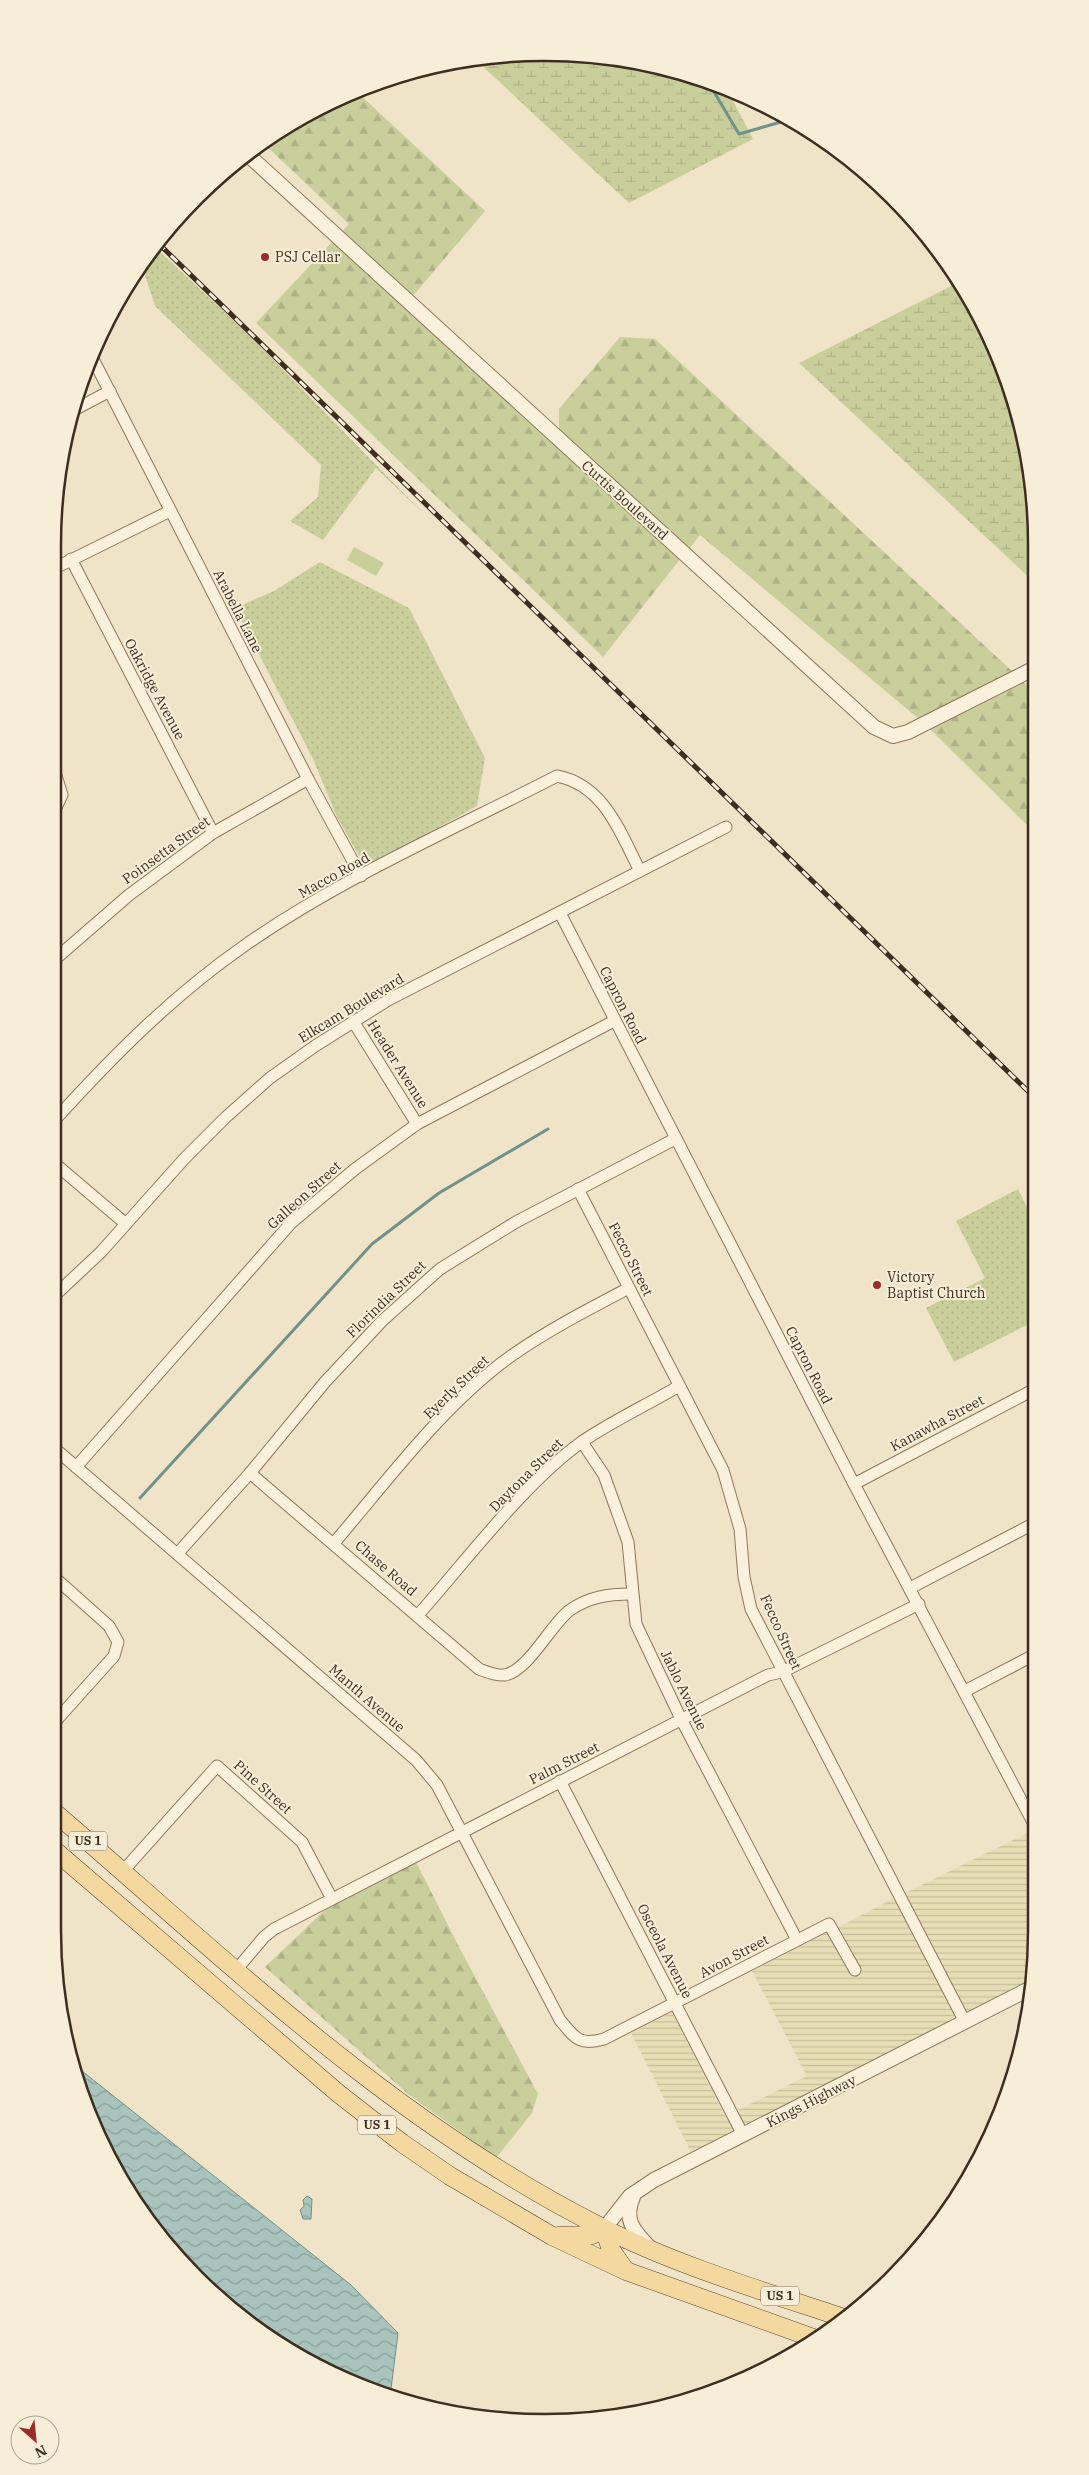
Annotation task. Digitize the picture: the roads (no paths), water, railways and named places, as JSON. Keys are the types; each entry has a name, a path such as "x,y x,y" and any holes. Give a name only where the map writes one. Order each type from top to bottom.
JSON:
{"main road":[{"name":"US 1","path":"61,1819 349,2065 431,2126 508,2176 604,2229 722,2276 837,2316"},
{"name":"US 1","path":"61,1857 372,2120 450,2176 552,2236 626,2271 807,2336"},
{"path":"552,2236 592,2235 604,2229 611,2250 626,2271"}],"street":[{"name":"Curtis Boulevard","path":"253,159 874,727 893,736 908,732 1028,672"},
{"name":"Arabella Lane","path":"96,365 308,779 361,876"},
{"path":"82,406 110,391"},
{"path":"61,564 170,511"},
{"name":"Oakridge Avenue","path":"70,559 213,833"},
{"name":"Macco Road","path":"61,1112 114,1056 160,1012 208,972 283,921 361,876 557,776 580,783 609,810 640,871"},
{"name":"Poinsetta Street","path":"61,953 129,895 213,833 308,779"},
{"name":"Elkcam Boulevard","path":"61,1290 74,1279 126,1224 184,1159 226,1117 270,1078 353,1021 388,1000 726,827"},
{"name":"Capron Road","path":"560,913 854,1484 1028,1813"},
{"name":"Galleon Street","path":"76,1467 292,1223 355,1169 417,1124 614,1020"},
{"name":"Header Avenue","path":"353,1021 417,1124"},
{"name":"Florindia Street","path":"177,1554 250,1473 325,1382 382,1321 440,1269 516,1222 675,1139"},
{"path":"61,1170 126,1224"},
{"name":"Fecco Street","path":"578,1189 723,1470 740,1529 744,1577 751,1609 964,2022"},
{"name":"Eyerly Street","path":"334,1543 416,1448 466,1394 510,1357 560,1325 629,1288"},
{"name":"Daytona Street","path":"418,1615 547,1471 582,1442 622,1415 679,1386"},
{"name":"Kanawha Street","path":"854,1484 1028,1393"},
{"name":"Jablo Avenue","path":"582,1442 604,1475 628,1542 632,1572 631,1594 636,1624 681,1719 797,1940"},
{"name":"Manth Avenue","path":"61,1454 416,1760 437,1785 560,2020 576,2040"},
{"name":"Chase Road","path":"250,1473 479,1669 494,1674 506,1675 518,1669 567,1612 578,1604 609,1594 631,1594"},
{"path":"910,1588 1028,1527"},
{"path":"61,1584 109,1626 118,1642 114,1656 61,1714"},
{"name":"Palm Street","path":"237,1969 264,1937 274,1929 768,1675 782,1672 919,1604"},
{"path":"965,1691 1028,1658"},
{"name":"Pine Street","path":"123,1871 217,1766 302,1842 332,1898"},
{"name":"Osceola Avenue","path":"560,1781 742,2135"},
{"name":"Avon Street","path":"576,2040 590,2043 604,2039 829,1924 855,1970"},
{"name":"Kings Highway","path":"604,2229 634,2193 654,2180 1024,1991"},
{"path":"634,2193 628,2211 628,2222 633,2230 652,2249"}],"water":[{"path":"83,2071 351,2285 398,2333 391,2389 331,2364 303,2349 250,2314 226,2294 181,2249 143,2199 111,2144 98,2115"},
{"path":"307,2196 312,2199 311,2219 303,2219 300,2210 304,2206 303,2200"}],"waterway":[{"path":"714,92 739,134 779,122"},
{"path":"140,1498 372,1244 439,1193 548,1129"}],"railway":[{"path":"163,248 1028,1091"}],"place":[{"name":"PSJ Cellar","path":"265,257"},
{"name":"Victory Baptist Church","path":"877,1285"}]}
